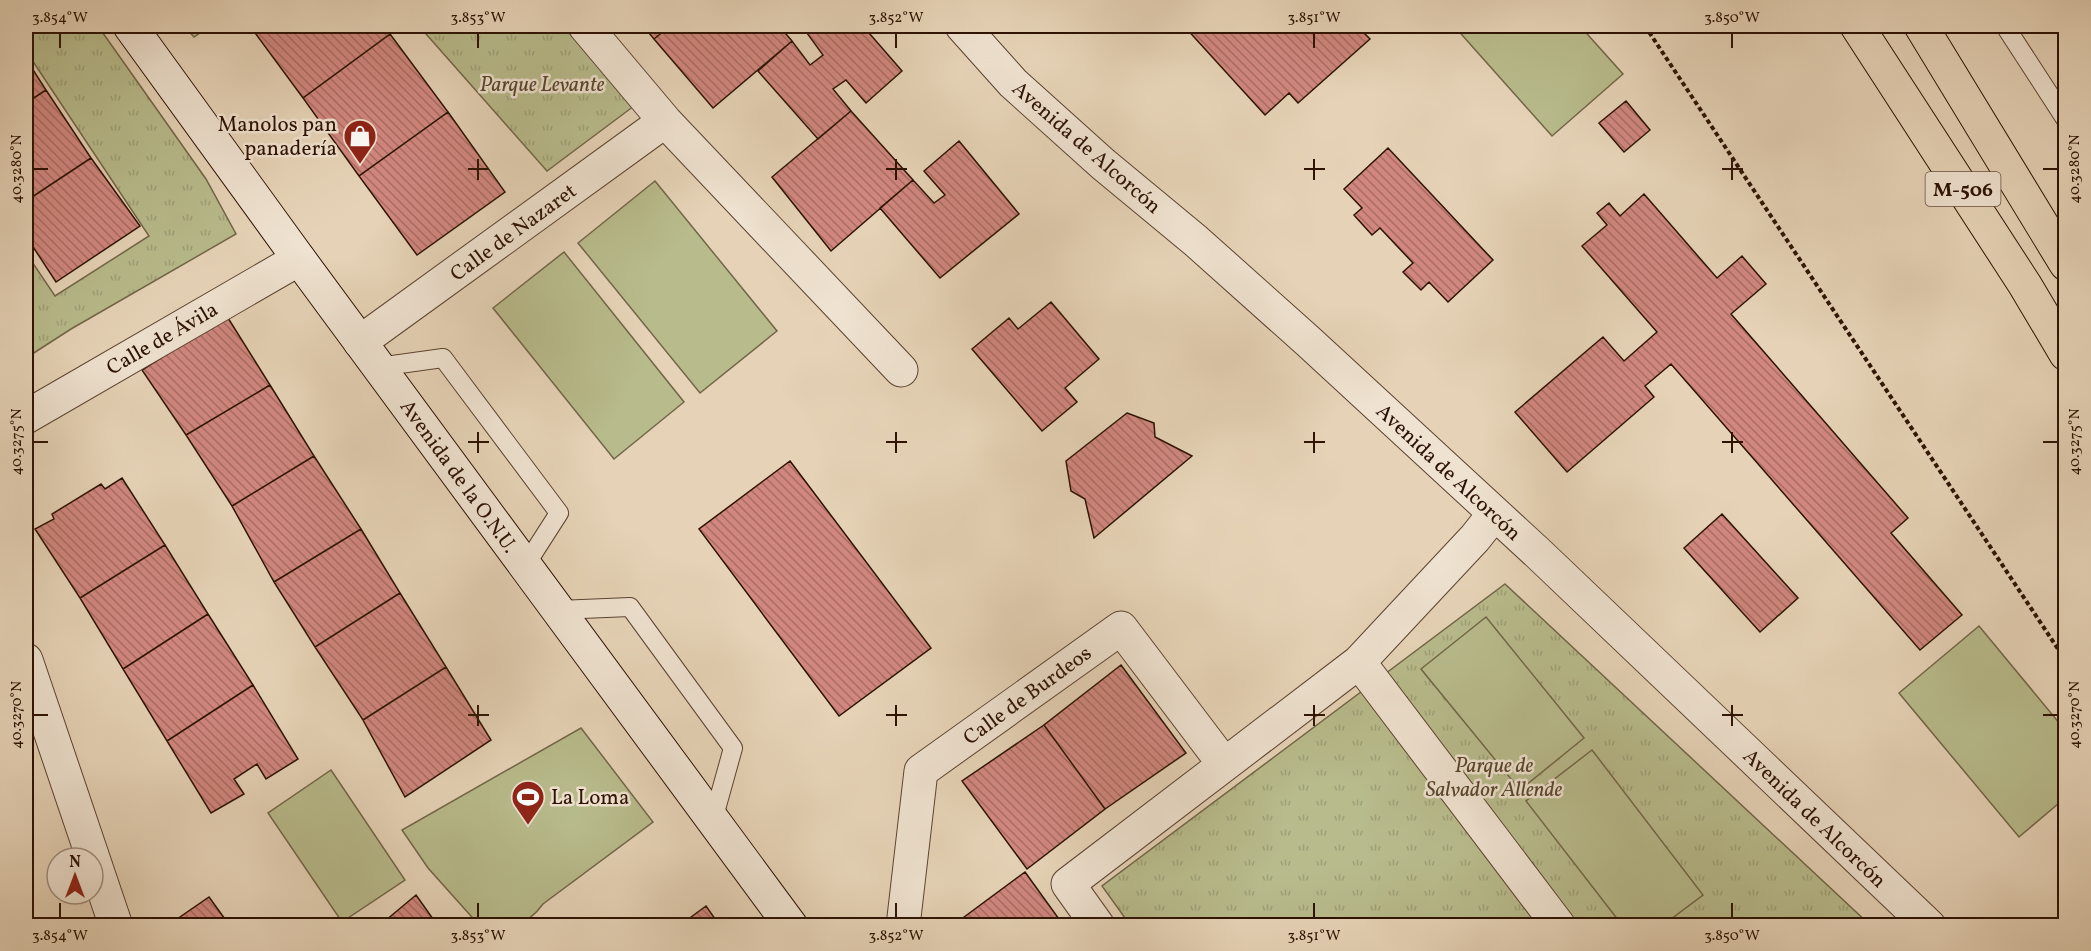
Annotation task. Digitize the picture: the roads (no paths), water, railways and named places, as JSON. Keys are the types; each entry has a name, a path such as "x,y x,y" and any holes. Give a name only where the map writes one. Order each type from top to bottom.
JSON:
{"highway":[{"name":"M-506","path":"1857,26 2025,285 2066,354"},
{"name":"M-506","path":"1921,26 2066,264"}],"street":[{"name":"Avenida de la O.N.U.","path":"130,26 369,355 791,926"},
{"path":"585,26 665,121 901,370"},
{"name":"Avenida de Alcorcón","path":"962,26 1013,83 1309,342 1540,555 1929,926"},
{"name":"Calle de Nazaret","path":"369,355 665,121"},
{"name":"Calle de Ávila","path":"26,417 299,259"},
{"path":"1098,926 1068,884 1359,662 1475,538 1494,514"},
{"name":"Calle de Burdeos","path":"903,926 921,771 1121,628 1224,764"},
{"path":"26,660 116,926"},
{"path":"1359,662 1559,926"}],"lane":[{"path":"2005,26 2066,120"},
{"path":"369,355 443,358 559,513 525,566"},
{"path":"558,610 630,607 733,748 713,820"}],"place":[{"name":"Manolos pan panadería","path":"360,165"},
{"name":"La Loma","path":"528,826"}],"park label":[{"name":"Parque Levante","path":"542,84"},
{"name":"Parque de Salvador Allende","path":"1494,777"}]}
